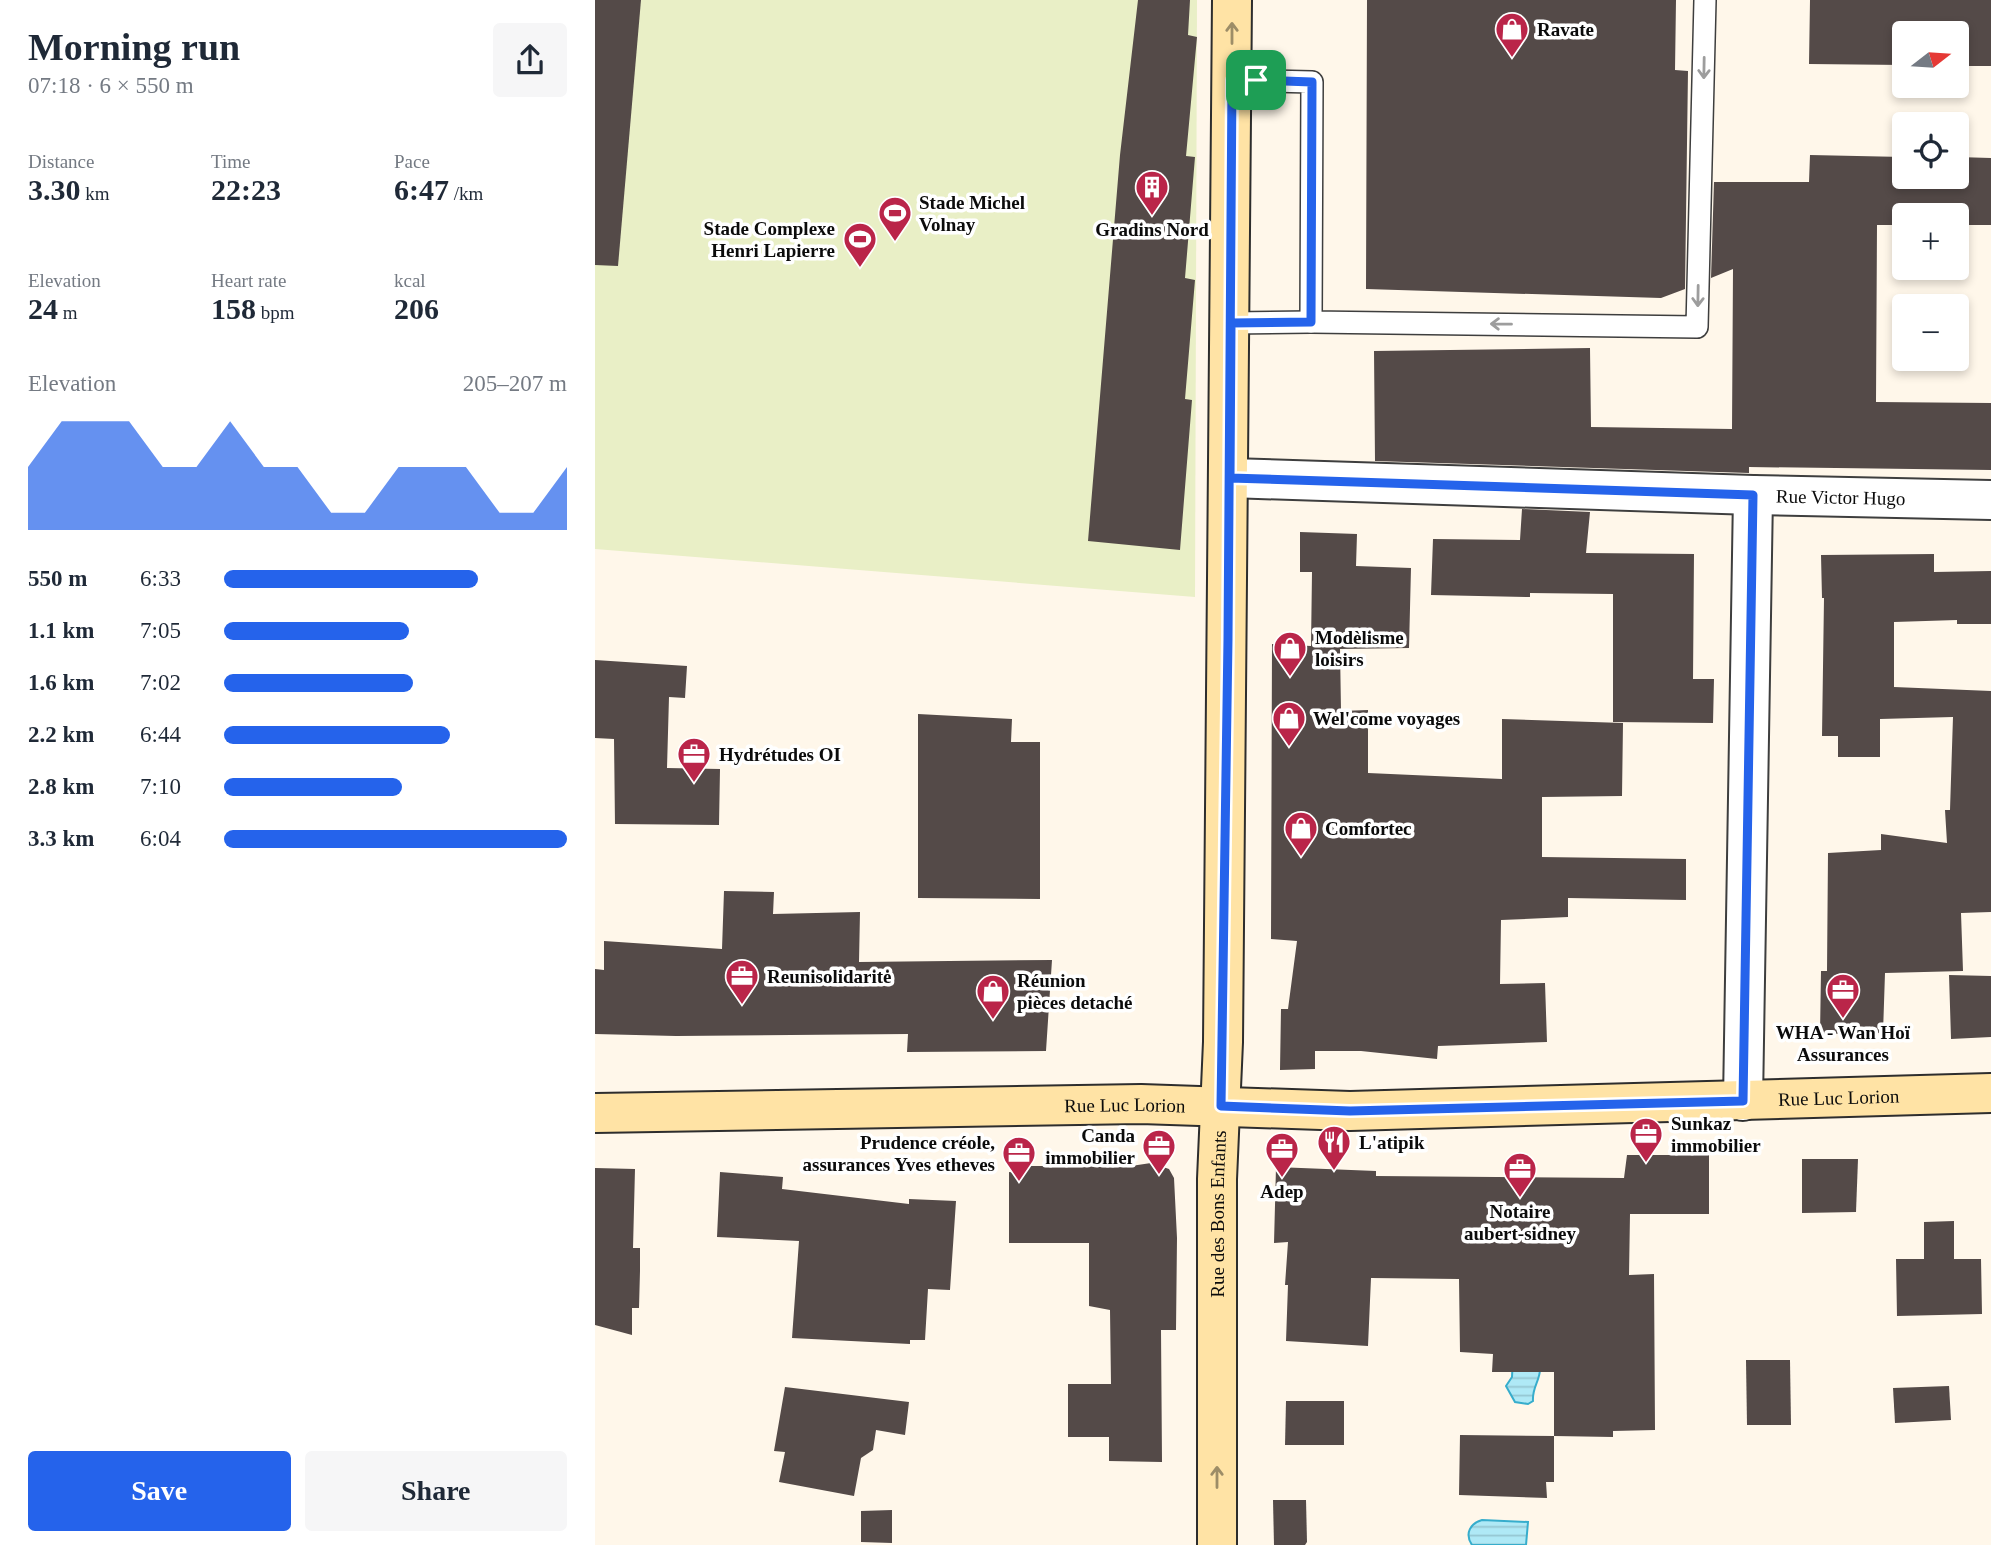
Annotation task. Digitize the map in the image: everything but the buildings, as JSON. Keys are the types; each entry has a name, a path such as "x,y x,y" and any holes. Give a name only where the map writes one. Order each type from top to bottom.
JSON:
{"street":[{"name":"Rue des Bons Enfants","path":"1217,1545 1217,1179 1221,1106 1230,478 1232,0"},
{"name":"Rue Victor Hugo","path":"1230,478 1991,500"},
{"path":"1743,1101 1753,495"},
{"name":"Rue Luc Lorion","path":"595,1113 1141,1104 1350,1111 1991,1093"}],"lane":[{"path":"1231,323 1697,327 1705,0"},
{"path":"1232,80 1312,82 1311,322"}],"green space":[{"name":"Stade Complexe Henri Lapierre","path":"595,0 1197,0 1195,597 595,549"}],"water":[{"path":"1513,1356 1540,1369 1533,1401 1528,1404 1515,1402 1506,1386 1512,1377"},
{"path":"1482,1520 1528,1522 1526,1545 1472,1545 1470,1529"}],"place":[{"name":"Ravate","path":"1512,59"},
{"name":"Gradins Nord","path":"1152,217"},
{"name":"Stade Michel Volnay","path":"895,243"},
{"name":"Stade Complexe Henri Lapierre","path":"860,269"},
{"name":"Modèlisme loisirs","path":"1290,678"},
{"name":"Wel'come voyages","path":"1289,748"},
{"name":"Hydrétudes OI","path":"694,784"},
{"name":"Comfortec","path":"1301,858"},
{"name":"Reunisolidaritė","path":"742,1006"},
{"name":"WHA - Wan Hoï Assurances","path":"1843,1020"},
{"name":"Réunion pièces detaché","path":"993,1021"},
{"name":"Sunkaz immobilier","path":"1646,1164"},
{"name":"L'atipik","path":"1334,1172"},
{"name":"Canda immobilier","path":"1159,1176"},
{"name":"Adep","path":"1282,1179"},
{"name":"Prudence créole, assurances Yves etheves","path":"1019,1183"},
{"name":"Notaire aubert-sidney","path":"1520,1199"}],"route":[{"path":"1232,80 1256,80 1312,82 1311,322 1231,323 1230,478 1753,495 1743,1101 1350,1111 1221,1106 1232,80"}]}
